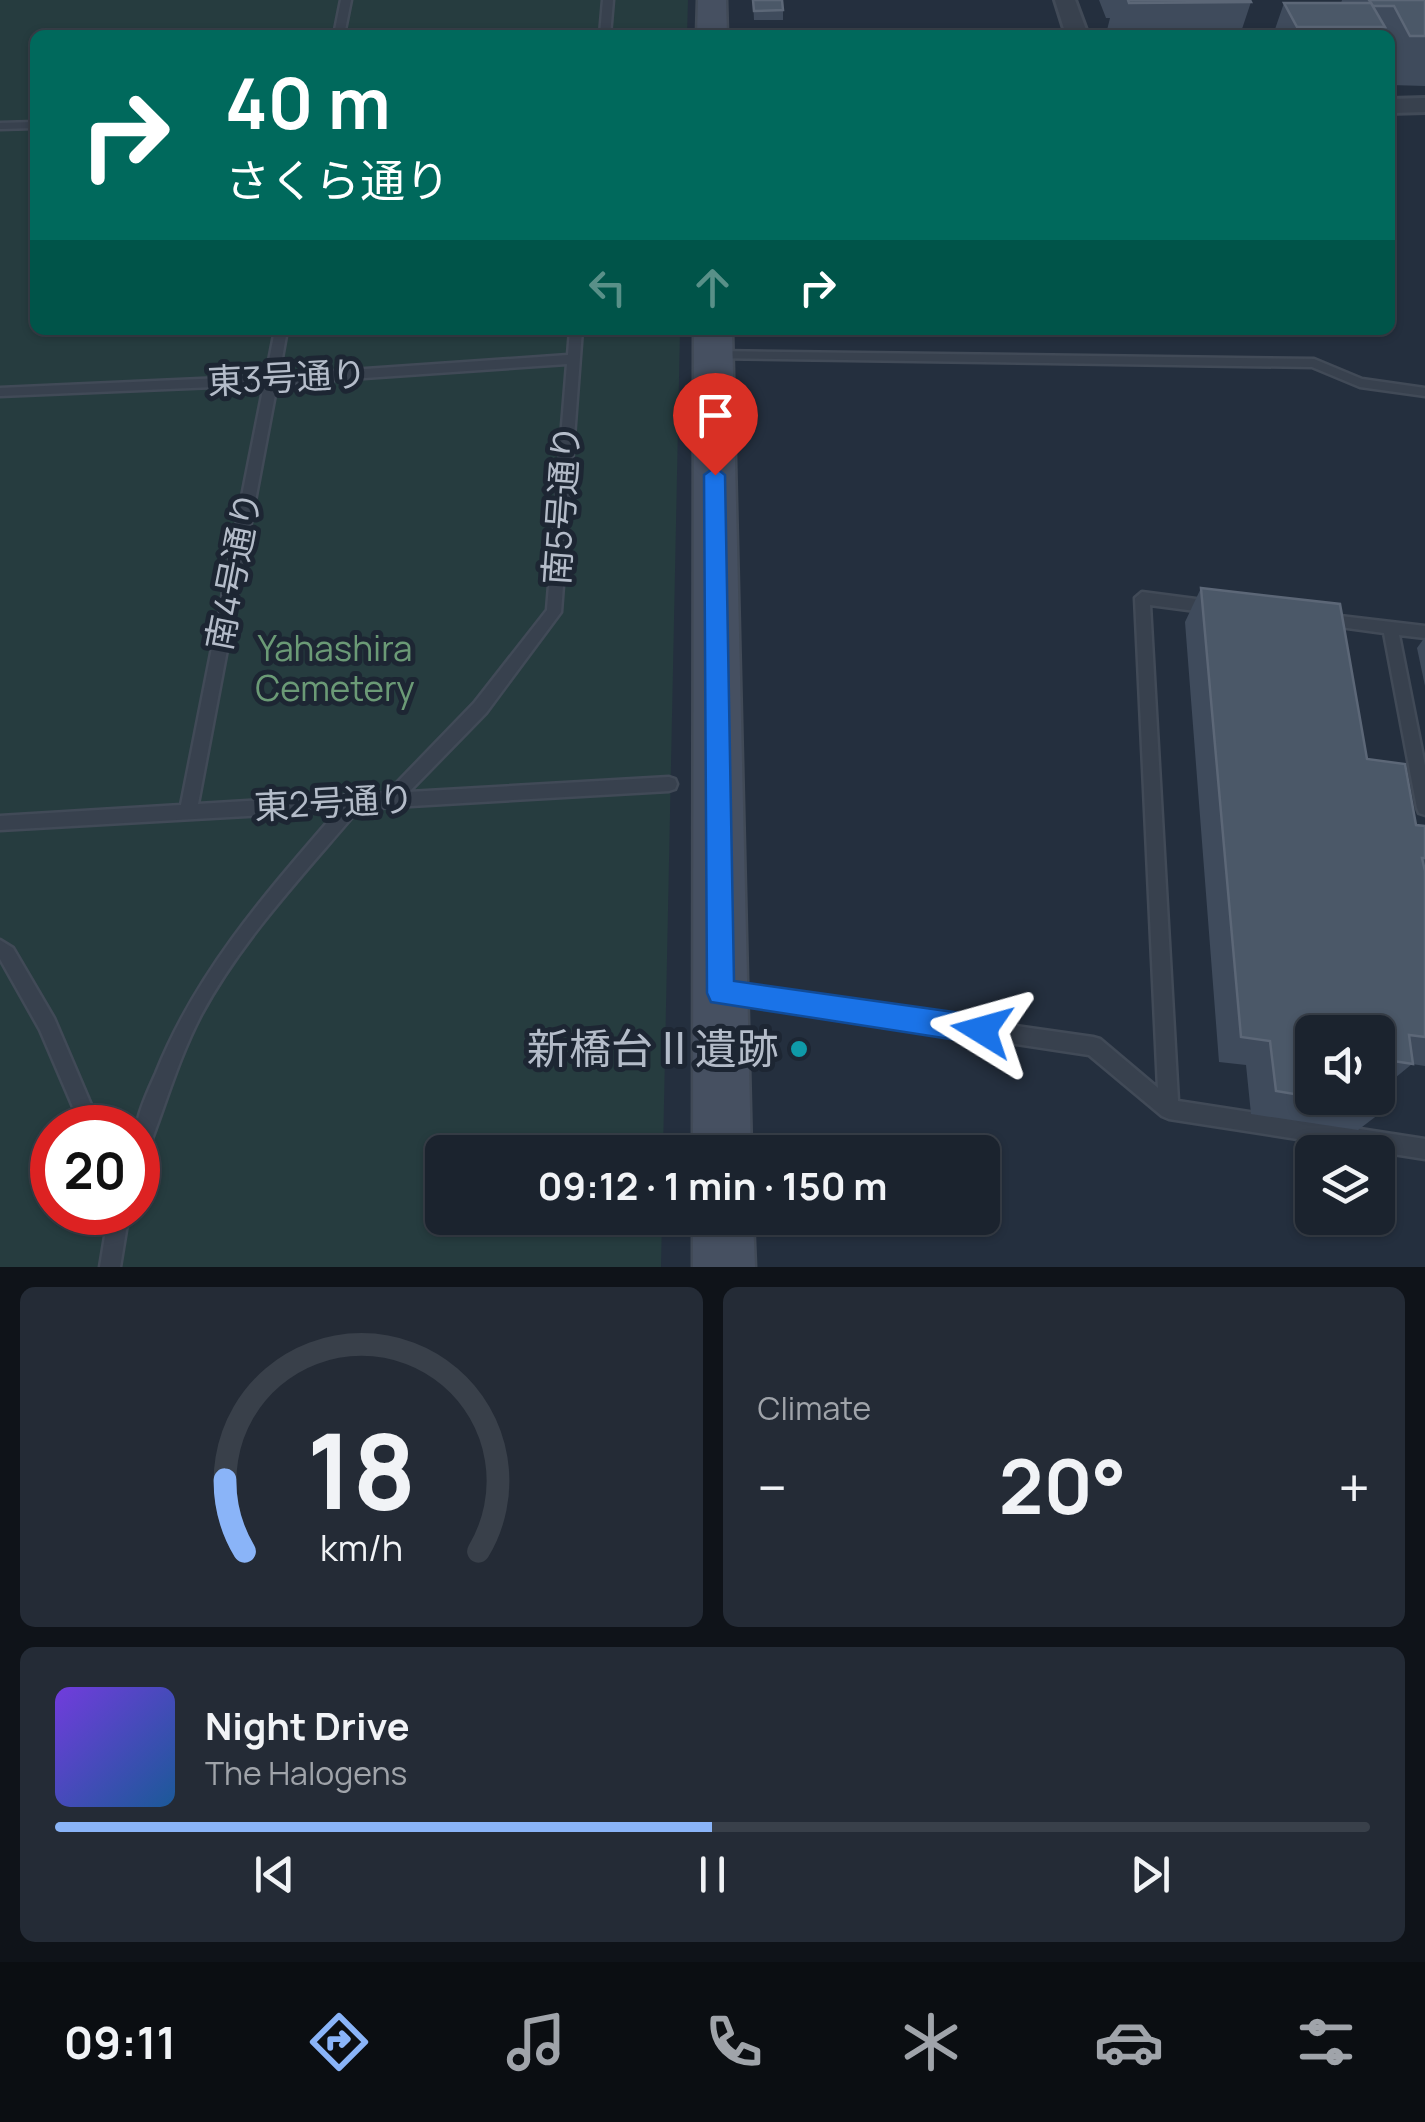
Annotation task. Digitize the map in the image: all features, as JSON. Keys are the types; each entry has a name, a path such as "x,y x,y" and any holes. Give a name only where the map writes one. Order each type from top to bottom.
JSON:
{"street":[{"path":"712,0 712,30"},
{"path":"1066,0 1075,30"},
{"path":"1395,106 1425,106"},
{"path":"713,343 722,1135"},
{"path":"723,1235 724,1267"}],"lane":[{"path":"341,30 346,0"},
{"path":"605,30 608,0"},
{"path":"0,126 30,125"},
{"name":"南4号通り","path":"188,812 280,335"},
{"name":"南5号通り","path":"392,800 480,708 554,612 575,335"},
{"path":"713,343 1314,363 1360,383 1425,392"},
{"name":"東3号通り","path":"0,392 270,380 573,359"},
{"path":"1169,1109 1142,598 1237,610"},
{"path":"1314,619 1425,632"},
{"path":"1390,628 1425,808"},
{"name":"東2号通り","path":"0,823 669,784"},
{"path":"153,1105 205,992 258,914 355,802"},
{"path":"0,948 8,954 47,1024 82,1105"},
{"path":"721,993 1093,1046 1169,1109 1425,1149"},
{"path":"110,1267 115,1235"}],"green space":[{"name":"Yahashira Cemetery","path":"0,0 688,0 687,30 30,30 30,335 680,335 663,1135 425,1135 425,1235 662,1235 661,1267 0,1267"}],"building":[{"path":"753,0 782,0 783,10 754,11"},
{"path":"1128,0 1250,0 1251,2 1129,3"},
{"path":"1369,0 1425,0 1425,36 1410,36 1394,6 1373,6"},
{"path":"1284,3 1371,3 1385,27 1297,27"},
{"path":"1201,588 1340,604 1367,759 1405,764 1416,825 1425,826 1425,1037 1409,1035 1413,1064 1395,1061 1395,1015 1295,1015 1295,1094 1276,1091 1270,1041 1241,1037"}],"place":[{"name":"新橋台Ⅱ遺跡","path":"799,1049"}],"route":[{"path":"715,475 721,993 982,1030"}]}
